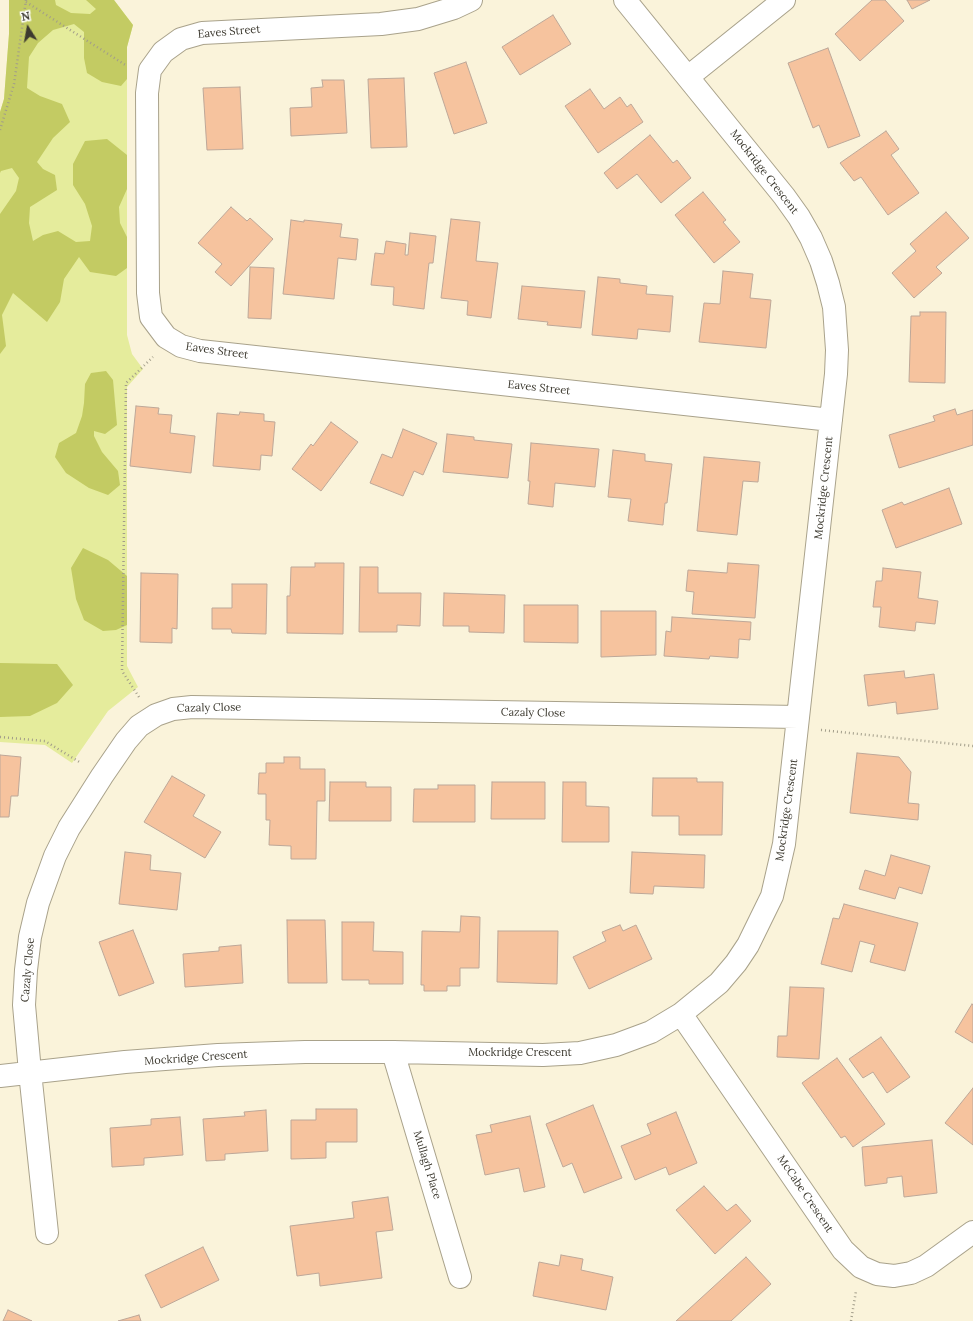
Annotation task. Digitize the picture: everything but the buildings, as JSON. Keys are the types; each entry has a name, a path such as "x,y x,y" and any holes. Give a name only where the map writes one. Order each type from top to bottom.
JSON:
{"street":[{"name":"Eaves Street","path":"471,0 454,8 432,15 418,19 396,22 202,32 181,39 163,52 150,70 147,93 148,293 151,318 166,337 181,346 200,351 831,420"},
{"name":"Mockridge Crescent","path":"0,1076 126,1062 218,1055 305,1052 543,1055 580,1053 616,1045 650,1032 681,1014 719,983 736,964 748,945 772,896 784,844 836,374 836,328 834,307 821,260 799,217 784,196 625,0"},
{"path":"688,77 784,0"},
{"name":"Cazaly Close","path":"47,1233 24,1005 30,937 38,903 55,856 69,828 126,741 139,726 156,715 173,709 192,707 797,723"},
{"name":"McCabe Crescent","path":"681,1014 843,1250 861,1267 877,1274 894,1276 911,1273 926,1266 973,1232"},
{"name":"Mullagh Place","path":"393,1052 460,1277"}],"path":[{"path":"0,130 14,84 26,1 129,67 134,63 150,70"},
{"path":"156,715 144,704 122,671 126,383 156,355 166,337"},
{"path":"797,723 973,746"},
{"path":"0,737 44,741 102,776"},
{"path":"851,1321 861,1267"}],"green space":[{"path":"9,0 114,0 133,25 127,47 127,335 132,354 143,369 127,387 127,666 138,687 108,711 72,763 45,745 0,742 0,112 4,99 9,34"},
{"path":"9,0 55,0 56,5 71,13 90,14 96,9 86,0 114,0 133,25 127,47 127,79 121,86 102,82 87,73 84,58 84,32 74,24 53,30 38,43 29,57 27,88 40,96 62,104 70,122 53,138 37,162 43,169 55,175 57,190 30,207 29,223 33,241 43,235 58,231 76,242 90,241 92,226 85,204 73,185 73,164 85,141 107,139 127,155 127,189 119,207 120,223 127,237 127,268 116,276 90,272 79,257 64,279 60,302 47,322 13,293 2,315 6,346 0,354 0,214 16,191 19,178 12,168 1,171 0,173 0,112 4,99 9,34"},
{"path":"106,371 113,380 117,425 105,434 94,431 94,436 102,452 118,471 120,485 108,495 89,488 66,473 55,457 59,443 76,433 82,416 85,384 91,373"},
{"path":"83,548 108,560 127,576 127,625 116,630 103,631 84,620 76,599 71,568"},
{"path":"0,663 57,664 73,685 57,703 30,716 0,717"}]}
